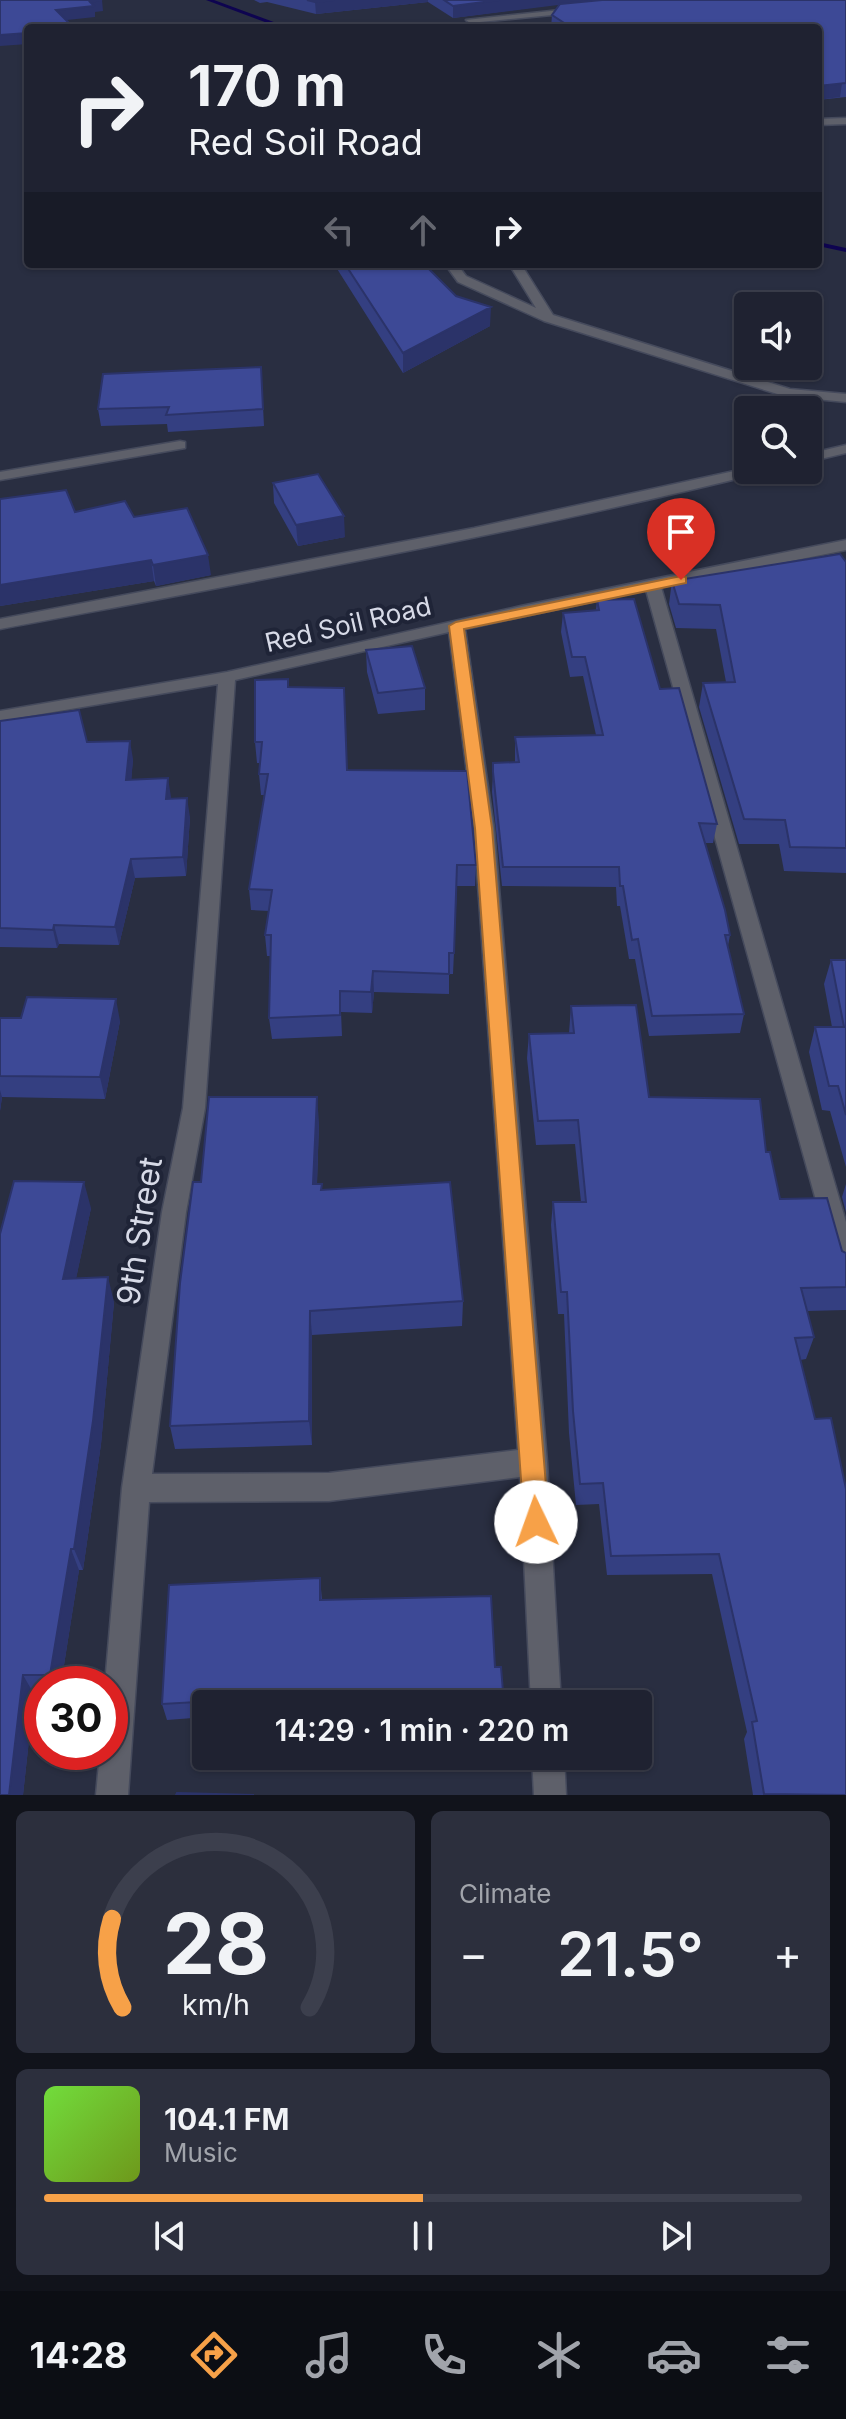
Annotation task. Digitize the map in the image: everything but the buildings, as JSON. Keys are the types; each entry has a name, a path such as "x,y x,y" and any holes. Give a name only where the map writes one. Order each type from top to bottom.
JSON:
{"street":[{"path":"470,20 591,9"},
{"path":"822,122 846,121"},
{"path":"454,268 462,279 548,318 789,393 846,398"},
{"path":"517,268 548,318"},
{"path":"0,476 180,445"},
{"path":"822,455 846,449"},
{"path":"0,624 343,560 734,475"},
{"name":"Red Soil Road","path":"0,716 227,677 846,545"},
{"path":"653,586 846,1265"},
{"path":"456,626 484,828 533,1462 545,1690"},
{"name":"9th Street","path":"112,1795 136,1488 174,1212 194,1108 227,677"},
{"path":"136,1488 329,1487 533,1462"},
{"path":"549,1770 550,1795"}],"waterway":[{"path":"209,0 276,24"},
{"path":"822,245 846,250"}],"route":[{"path":"536,1522 484,828 456,626 681,580"}]}
